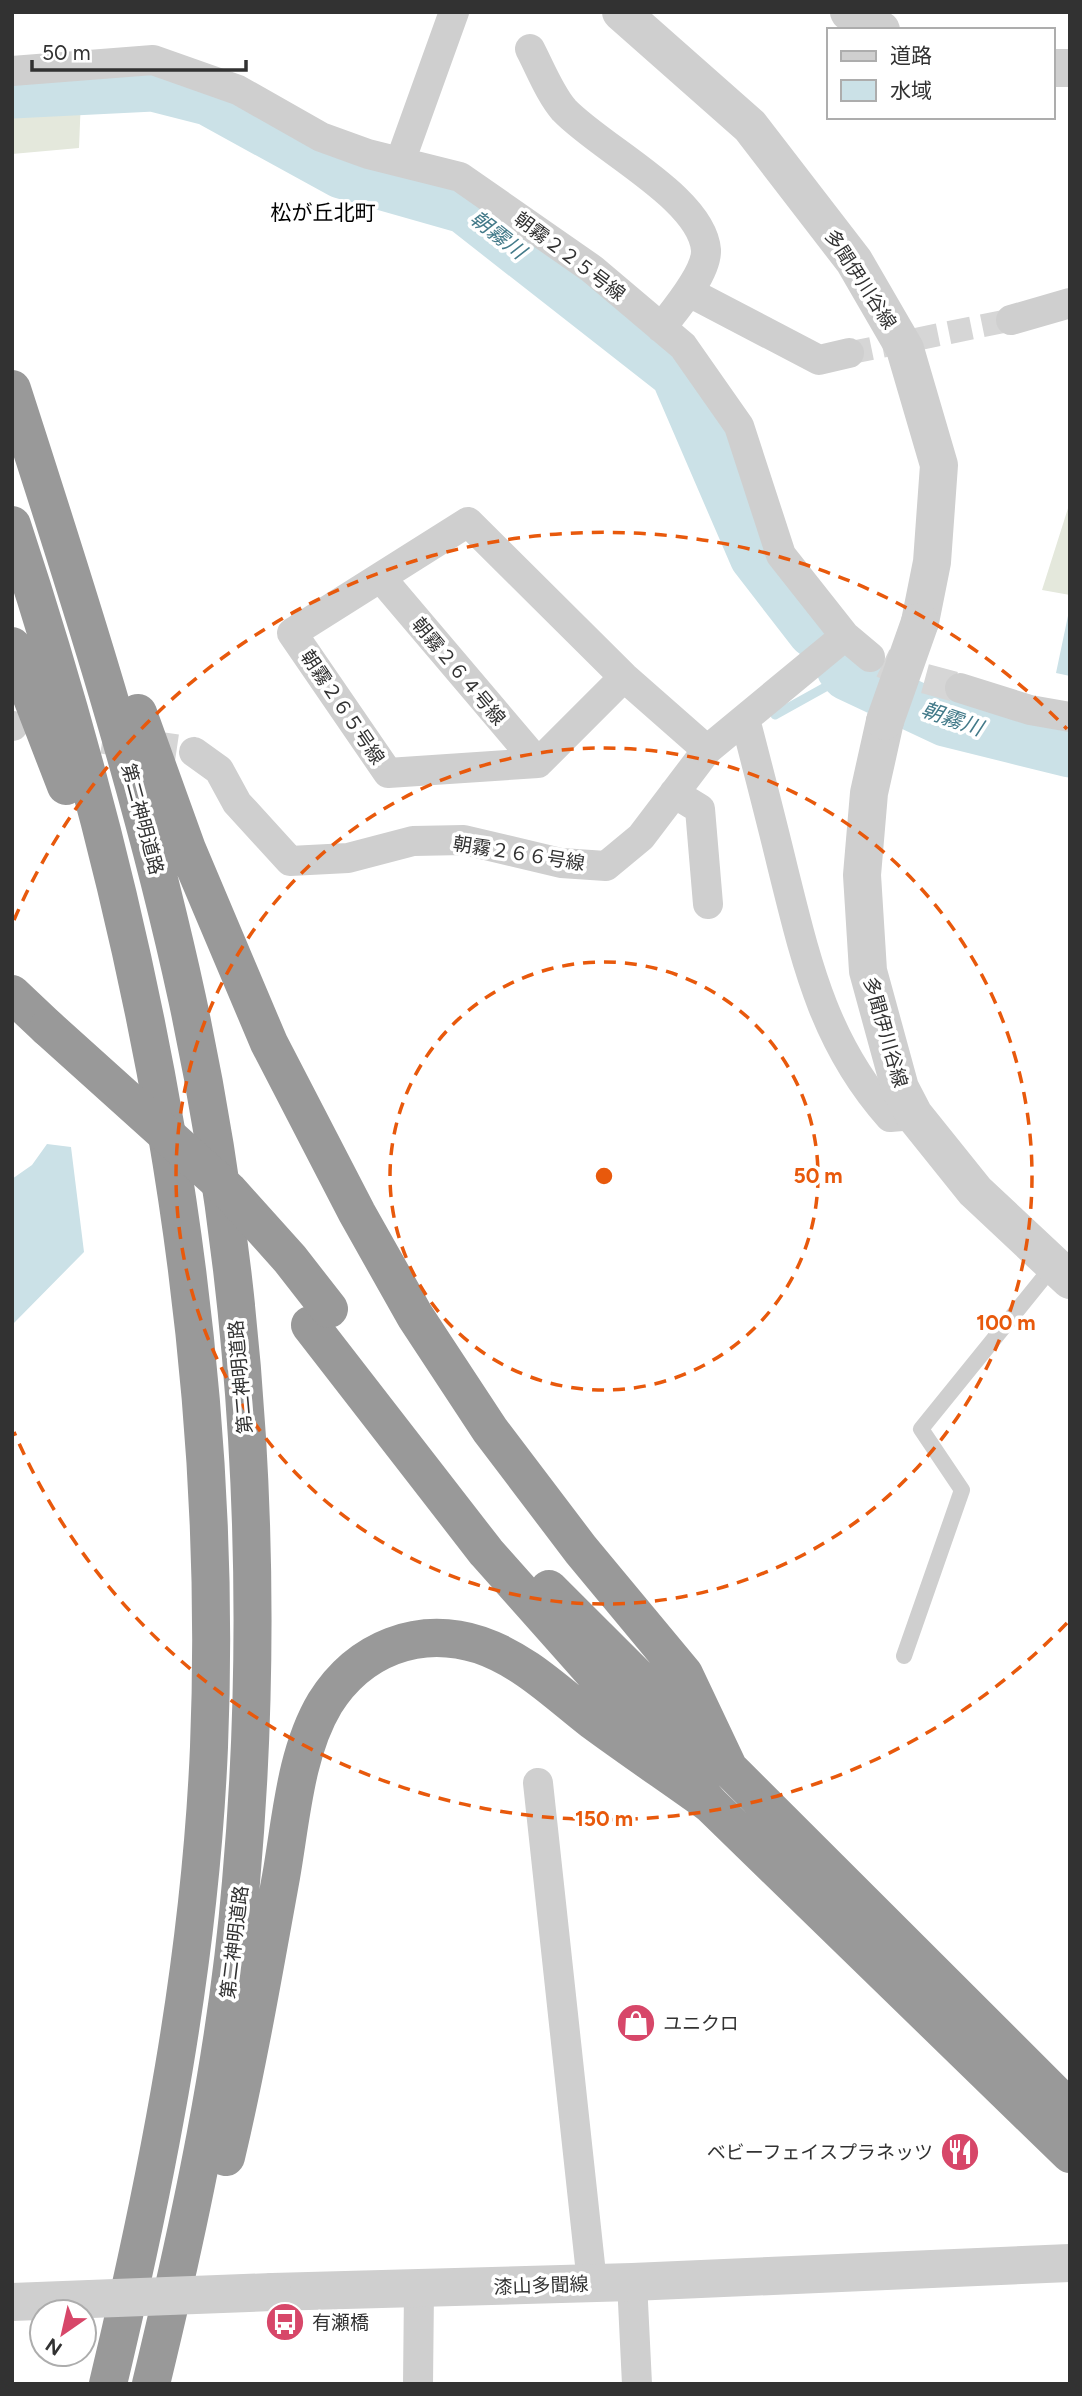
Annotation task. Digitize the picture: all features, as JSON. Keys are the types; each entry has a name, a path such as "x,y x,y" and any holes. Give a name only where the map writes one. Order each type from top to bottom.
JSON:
{"highway":[{"path":"12,365 187,849 269,1043 415,1316 490,1430 581,1550 684,1675 729,1769"},
{"name":"第二神明道路","path":"12,389 82,606 158,874 188,1002 209,1119 240,1364 253,1613 251,1750 241,1885 226,2010 204,2146 177,2278 151,2384"},
{"path":"12,525 41,613 114,870 144,1003 183,1229 206,1480 209,1745 199,1879 162,2140 108,2384"},
{"path":"12,646 55,754 79,824 119,948 158,1089"},
{"path":"12,995 31,1034 212,1208 271,1274 320,1317 561,1603 652,1689 1070,2109"},
{"path":"320,1317 486,1552 710,1804 1070,2154"},
{"path":"168,2384 240,2097 302,1762 324,1705 340,1682 359,1664 407,1640 457,1639 481,1646 534,1674 710,1804"}],"street":[{"path":"400,162 454,12"},
{"name":"多聞伊川谷線","path":"621,12 750,125 854,261 905,349 939,465 932,562 920,622 885,721 869,793 862,875 868,971 900,1087 914,1115 975,1191 1064,1266"},
{"path":"849,12 877,28"},
{"path":"530,49 563,108 602,144 684,205 702,230 706,253 689,292 661,328"},
{"name":"朝霧２２５号線","path":"12,71 153,61 239,90 321,137 400,162 460,177 592,269 683,346 739,426 781,555 845,636 870,657"},
{"path":"689,292 819,360 849,353"},
{"path":"1012,320 1070,303"},
{"name":"朝霧２６５号線","path":"538,763 388,774 292,633 468,522 624,677 707,750"},
{"name":"朝霧２６４号線","path":"381,578 538,763"},
{"name":"朝霧２６６号線","path":"194,752 219,770 237,803 290,861 348,858 413,841 464,840 561,863 606,866 641,837 707,750 845,636"},
{"path":"538,763 624,677"},
{"path":"960,688 1030,710 1070,717"},
{"path":"745,719 810,978 836,1038 872,1097 890,1117 914,1115"},
{"path":"674,793 700,808 708,904"},
{"path":"538,1783 592,2283"},
{"name":"漆山多聞線","path":"12,2302 272,2292 419,2290 1070,2263"},
{"path":"632,2282 637,2384"},
{"path":"418,2384 419,2290"}],"lane":[{"path":"904,1656 962,1490 921,1429 1064,1266"}],"shaded area":[{"path":"81,98 79,148 12,154 12,102"},
{"path":"1070,502 1070,595 1042,590"}],"water":[{"path":"1070,611 1070,676 1056,673"},
{"path":"47,1144 71,1147 84,1252 12,1325 12,1179 32,1165"}],"waterway":[{"name":"朝霧川","path":"12,93 153,86 208,100 341,173 464,208 676,374 755,557 813,632"},
{"name":"朝霧川","path":"842,669 847,675 945,721 1070,752"},
{"path":"775,715 847,675"}],"tunnel":[{"path":"849,353 1011,320"},
{"path":"883,663 904,673 960,688"},
{"path":"58,732 194,752"}],"place":[{"name":"ユニクロ","path":"636,2023"},
{"name":"ベビーフェイスプラネッツ","path":"960,2152"},
{"name":"有瀬橋","path":"285,2322"}],"district":[{"name":"松が丘北町","path":"323,213"}]}
